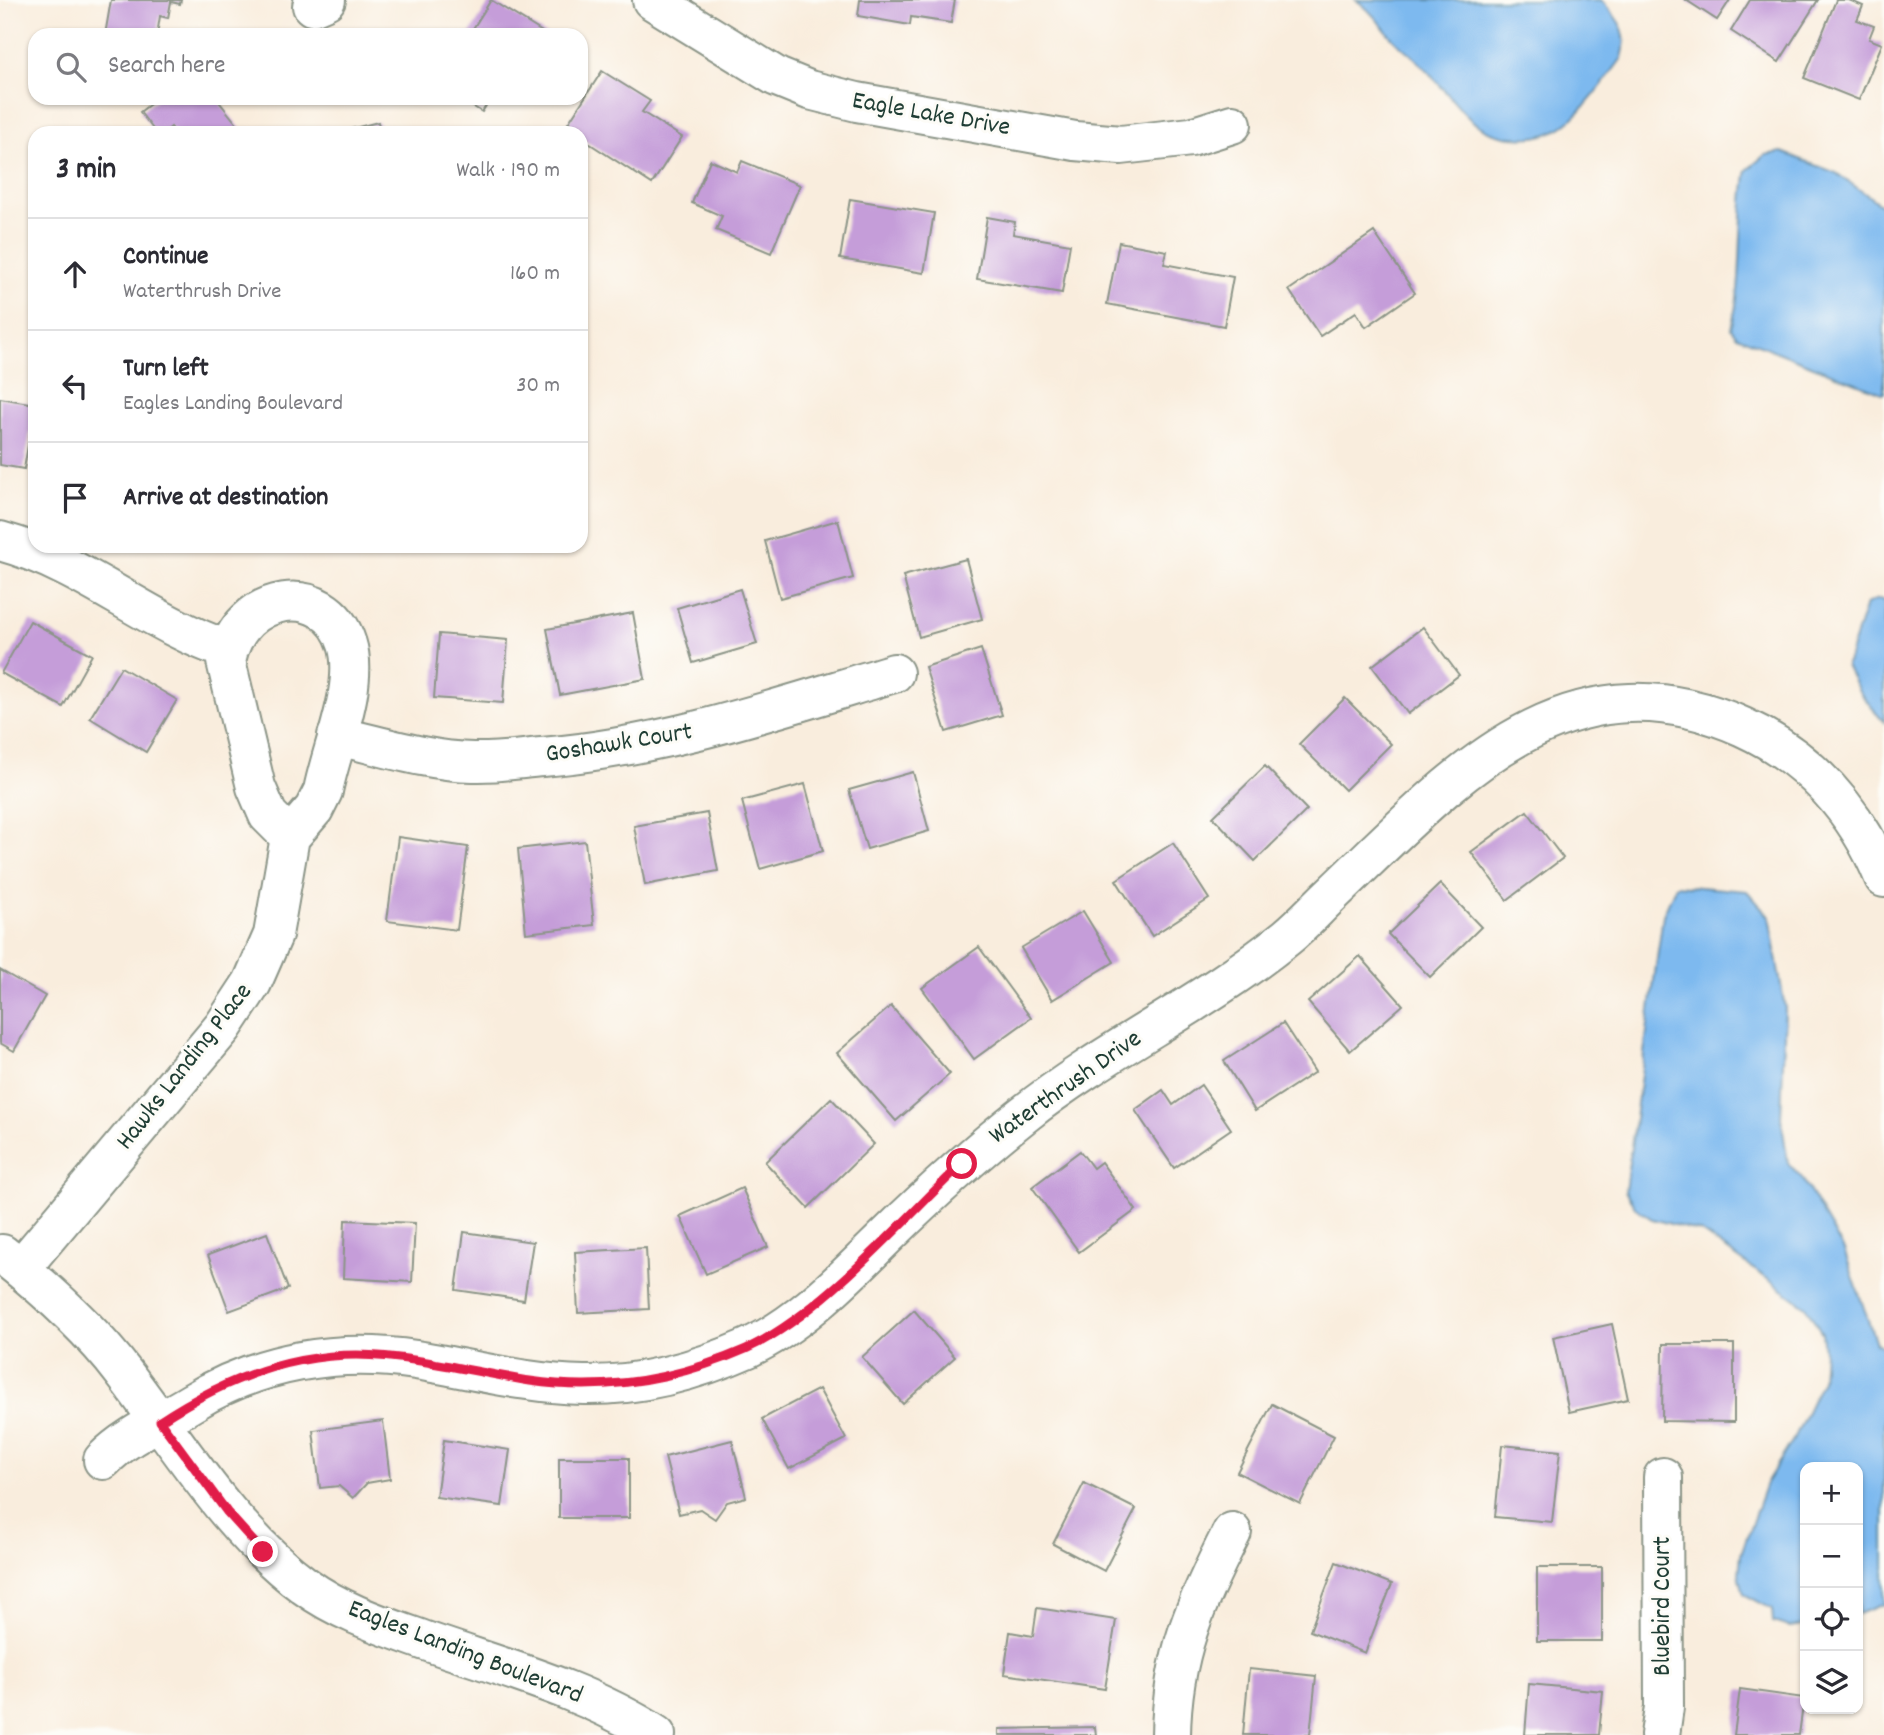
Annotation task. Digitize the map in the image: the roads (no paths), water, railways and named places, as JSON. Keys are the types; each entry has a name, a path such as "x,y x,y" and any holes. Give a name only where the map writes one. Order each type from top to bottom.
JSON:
{"street":[{"name":"Eagle Lake Drive","path":"652,0 777,77 809,90 857,102 1108,145 1178,139 1232,124"},
{"path":"0,541 28,551"},
{"path":"34,553 69,565 163,622 228,650"},
{"path":"282,602 299,603 324,612 339,626 351,666 337,736 323,791 314,810 290,837 268,815 256,787 226,672 228,650 239,627 257,610 282,602"},
{"name":"Goshawk Court","path":"337,736 460,761 575,755 724,726 894,673"},
{"name":"Waterthrush Drive","path":"103,1460 117,1446 220,1386 253,1373 305,1360 373,1356 538,1382 603,1385 648,1380 694,1369 754,1345 806,1311 962,1164 1025,1113 1067,1081 1291,934 1451,781 1523,732 1558,716 1616,705 1664,706 1701,712 1750,730 1797,759 1824,783 1857,825 1884,878"},
{"name":"Hawks Landing Place","path":"10,1260 223,1027 252,983 273,935 290,837"},
{"name":"Eagles Landing Boulevard","path":"10,1260 92,1336 243,1530 263,1552 306,1587 372,1621 584,1698 656,1735"},
{"name":"Bluebird Court","path":"1660,1735 1664,1707 1663,1477"},
{"path":"1171,1735 1175,1679 1192,1614 1232,1532"}],"water":[{"path":"1356,0 1601,0 1621,26 1624,49 1622,58 1603,84 1566,124 1543,135 1502,135 1489,131 1467,116 1420,63"},
{"path":"1782,152 1836,173 1884,207 1884,394 1737,336 1731,328 1738,290 1747,170 1765,155"},
{"path":"1878,599 1884,600 1884,722 1860,693 1846,666 1866,604"},
{"path":"1676,885 1747,891 1769,916 1785,1008 1781,1118 1788,1163 1802,1178 1844,1250 1876,1343 1884,1347 1884,1604 1863,1612 1863,1462 1800,1462 1800,1626 1789,1627 1773,1622 1772,1609 1744,1594 1739,1574 1741,1554 1766,1483 1796,1435 1822,1380 1822,1333 1806,1307 1769,1280 1701,1232 1652,1219 1636,1208 1625,1191 1663,915"}]}
